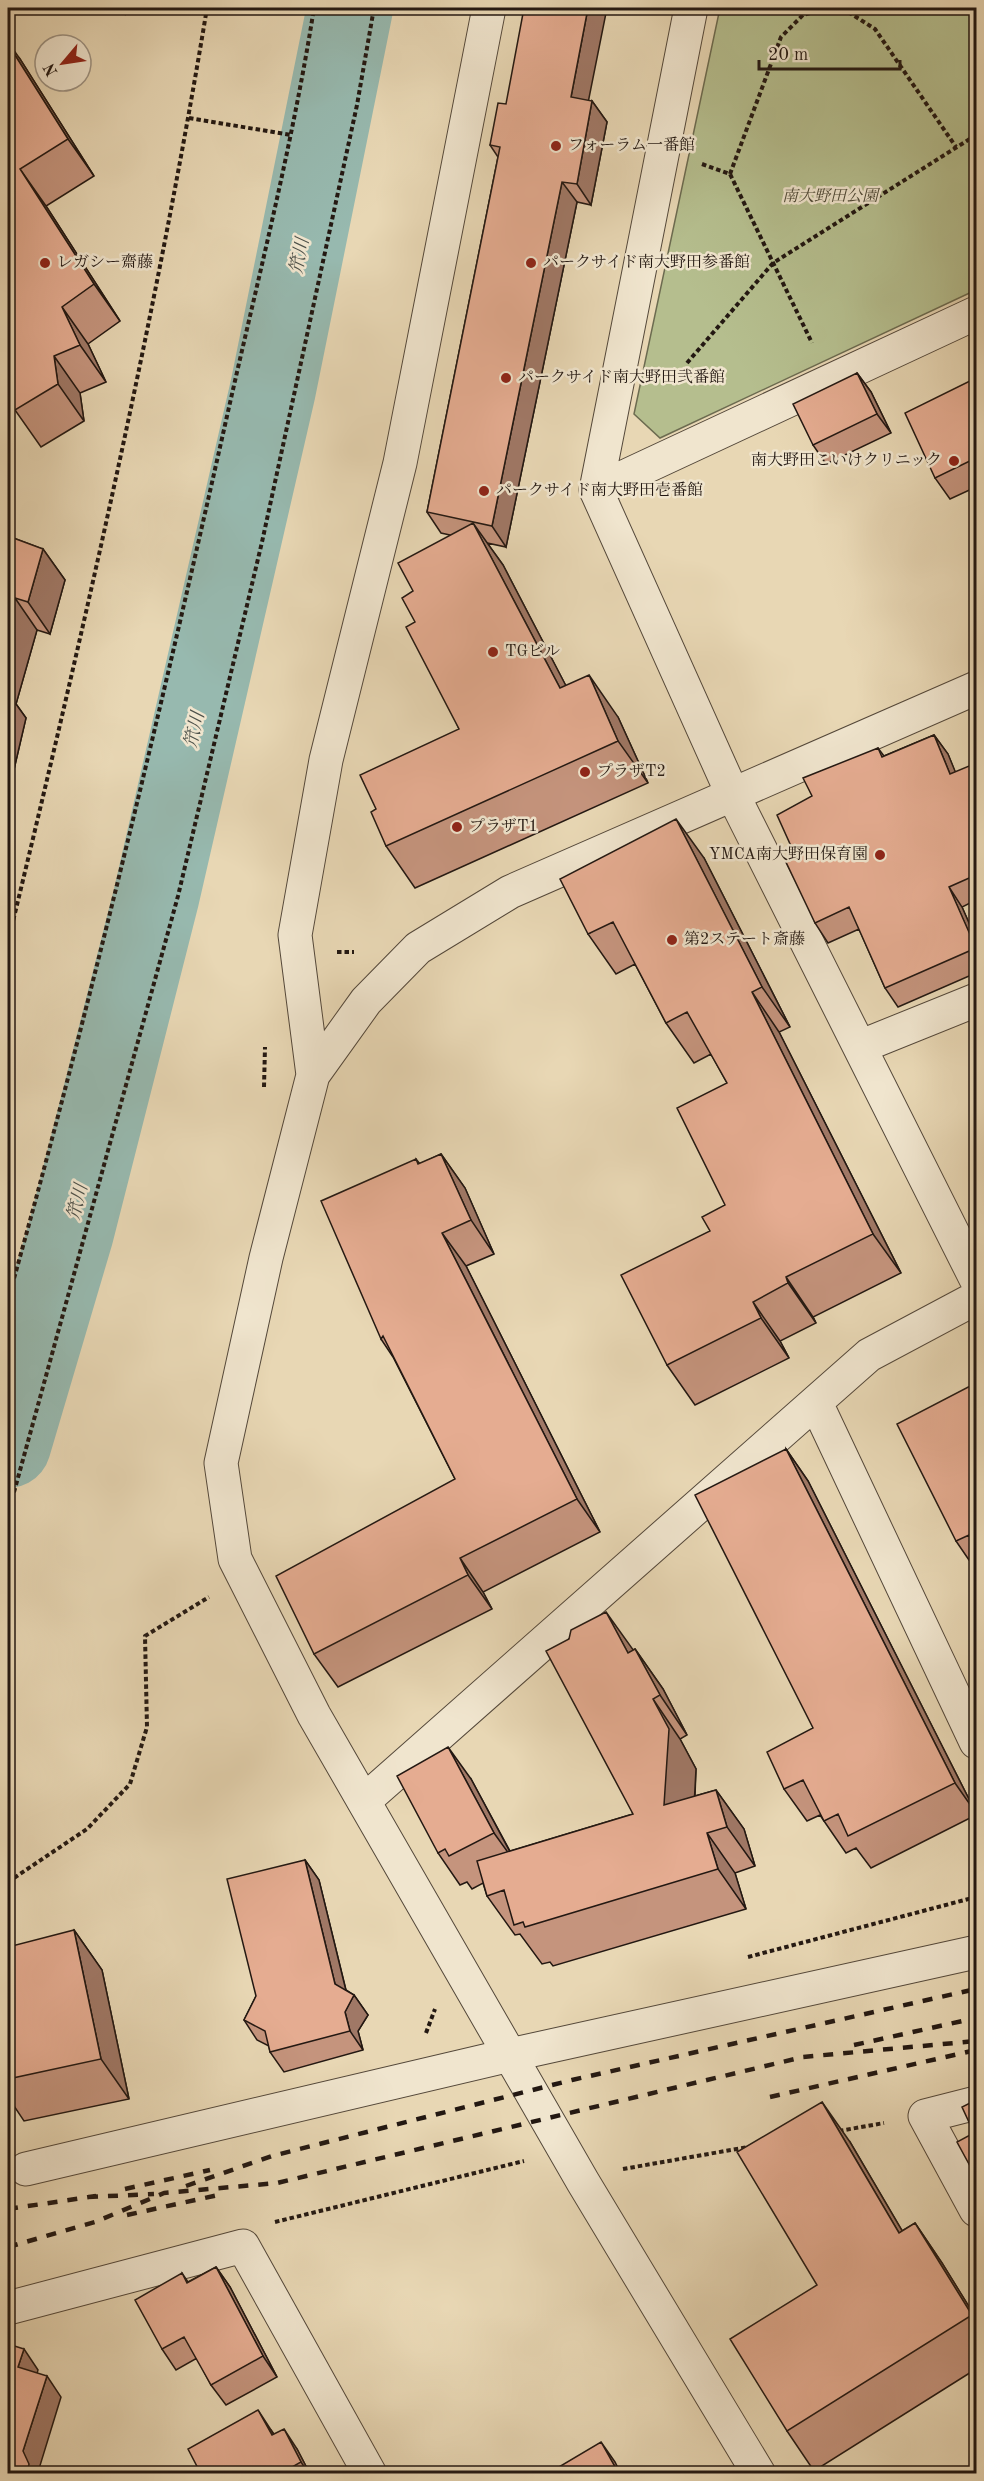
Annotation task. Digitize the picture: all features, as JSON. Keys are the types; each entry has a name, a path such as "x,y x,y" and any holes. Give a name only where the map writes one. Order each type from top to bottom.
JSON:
{"street":[{"path":"489,8 400,463 326,760 295,935 312,1075 266,1258 221,1463 235,1558 314,1715 583,2182 759,2474"},
{"path":"691,8 596,490 732,793 862,1046 976,1279"},
{"path":"596,490 976,313"},
{"path":"312,1075 366,1001 418,948 510,892 976,688"},
{"path":"862,1046 976,999"},
{"path":"364,1801 869,1355 976,1298"},
{"path":"816,1403 976,1742"},
{"path":"26,2169 510,2055 976,1952"},
{"path":"976,2103 925,2116 976,2210"},
{"path":"8,2308 243,2246 370,2474"}],"path":[{"path":"8,942 88,614 189,118 207,8"},
{"path":"8,1300 50,1150 178,635 299,104 314,8"},
{"path":"8,1515 178,896 262,542 354,116 374,8"},
{"path":"730,174 781,37 803,15 828,8"},
{"path":"842,8 875,29 956,147"},
{"path":"189,118 291,135"},
{"path":"687,363 773,263 976,135"},
{"path":"695,161 730,174 815,348"},
{"path":"299,963 332,952 356,952"},
{"path":"264,1092 265,1035"},
{"path":"8,1882 87,1829 130,1784 147,1727 145,1636 214,1594"},
{"path":"424,2039 438,2002"},
{"path":"833,2132 925,2116"},
{"path":"615,2171 753,2146"},
{"path":"268,2224 530,2159"},
{"path":"971,2474 976,2471"}],"green space":[{"name":"南大野田公園","path":"720,8 976,8 976,290 660,438 634,414"}],"building":[{"path":"524,8 588,8 571,97 592,101 577,184 562,182 492,526 427,512 500,147 490,145 498,103 506,104"},
{"name":"レガシー齋藤","path":"8,44 33,84 33,93 39,93 68,139 20,169 94,284 62,307 80,345 54,356 58,384 15,410 8,398"},
{"path":"857,373 877,414 813,445 793,404"},
{"path":"976,378 976,458 935,478 905,413"},
{"path":"473,523 560,688 589,675 618,741 386,846 371,812 376,809 360,775 459,729 406,627 415,622 402,598 413,591 398,563"},
{"path":"8,536 43,549 28,602 15,598 8,626"},
{"name":"YMCA南大野田保育園","path":"934,735 950,774 969,766 976,771 976,875 949,887 976,948 885,988 849,907 815,923 785,860 795,855 777,815 812,796 803,778 878,748 882,757"},
{"path":"676,819 762,987 752,992 873,1234 786,1277 788,1283 753,1302 761,1318 667,1365 621,1275 710,1231 702,1217 725,1205 677,1108 727,1083 687,1012 666,1023 613,922 588,934 560,879"},
{"path":"976,1065 976,1077 972,1067"},
{"path":"441,1154 471,1220 442,1233 577,1499 460,1558 468,1575 314,1654 276,1576 455,1479 383,1336 381,1339 321,1201 416,1159 418,1164"},
{"path":"976,1383 976,1550 969,1535 956,1541 897,1424"},
{"path":"786,1449 955,1783 848,1836 838,1814 824,1821 803,1780 784,1789 767,1752 813,1728 695,1495"},
{"path":"606,1612 628,1653 635,1649 660,1695 653,1699 669,1729 664,1805 716,1790 727,1827 707,1833 718,1869 525,1927 523,1922 514,1925 504,1890 487,1896 477,1861 633,1814 546,1651 569,1639 571,1630"},
{"path":"448,1747 494,1833 449,1856 445,1849 438,1853 397,1776"},
{"path":"305,1860 335,1984 354,1995 345,2012 350,2031 270,2052 265,2031 244,2020 256,1996 227,1879"},
{"path":"74,1930 101,2059 8,2079 8,2037 10,2037 8,1947"},
{"path":"976,2100 976,2177 957,2142 974,2133 962,2107"},
{"path":"822,2102 899,2233 915,2223 972,2315 787,2431 730,2339 817,2285 737,2152"},
{"path":"216,2267 263,2356 211,2385 184,2337 162,2349 135,2300 182,2273 187,2283"},
{"path":"8,2344 24,2349 18,2367 47,2376 23,2451 29,2464 27,2474 8,2474"},
{"path":"258,2410 272,2435 284,2429 301,2462 292,2467 295,2474 201,2474 188,2449"},
{"path":"601,2442 619,2474 547,2474"}],"waterway":[{"name":"笊川","path":"8,1445 71,1232 156,898 273,389 350,8"}],"railway":[{"path":"186,2186 272,2156 572,2080 976,1989"},
{"path":"854,2045 976,2018"},
{"path":"8,2247 95,2222 164,2193 277,2183 803,2057 976,2041"},
{"path":"770,2097 976,2050"},
{"path":"125,2189 210,2170"},
{"path":"88,2197 154,2194"},
{"path":"127,2215 218,2195"},
{"path":"8,2209 96,2196"}],"place":[{"name":"フォーラム一番館","path":"556,146"},
{"name":"レガシー齋藤","path":"45,263"},
{"name":"パークサイド南大野田参番館","path":"531,263"},
{"name":"パークサイド南大野田弐番館","path":"506,378"},
{"name":"南大野田こいけクリニック","path":"954,461"},
{"name":"パークサイド南大野田壱番館","path":"484,491"},
{"name":"TGビル","path":"493,652"},
{"name":"プラザT2","path":"585,772"},
{"name":"プラザT1","path":"457,827"},
{"name":"YMCA南大野田保育園","path":"880,855"},
{"name":"第2ステート斎藤","path":"672,940"}]}
